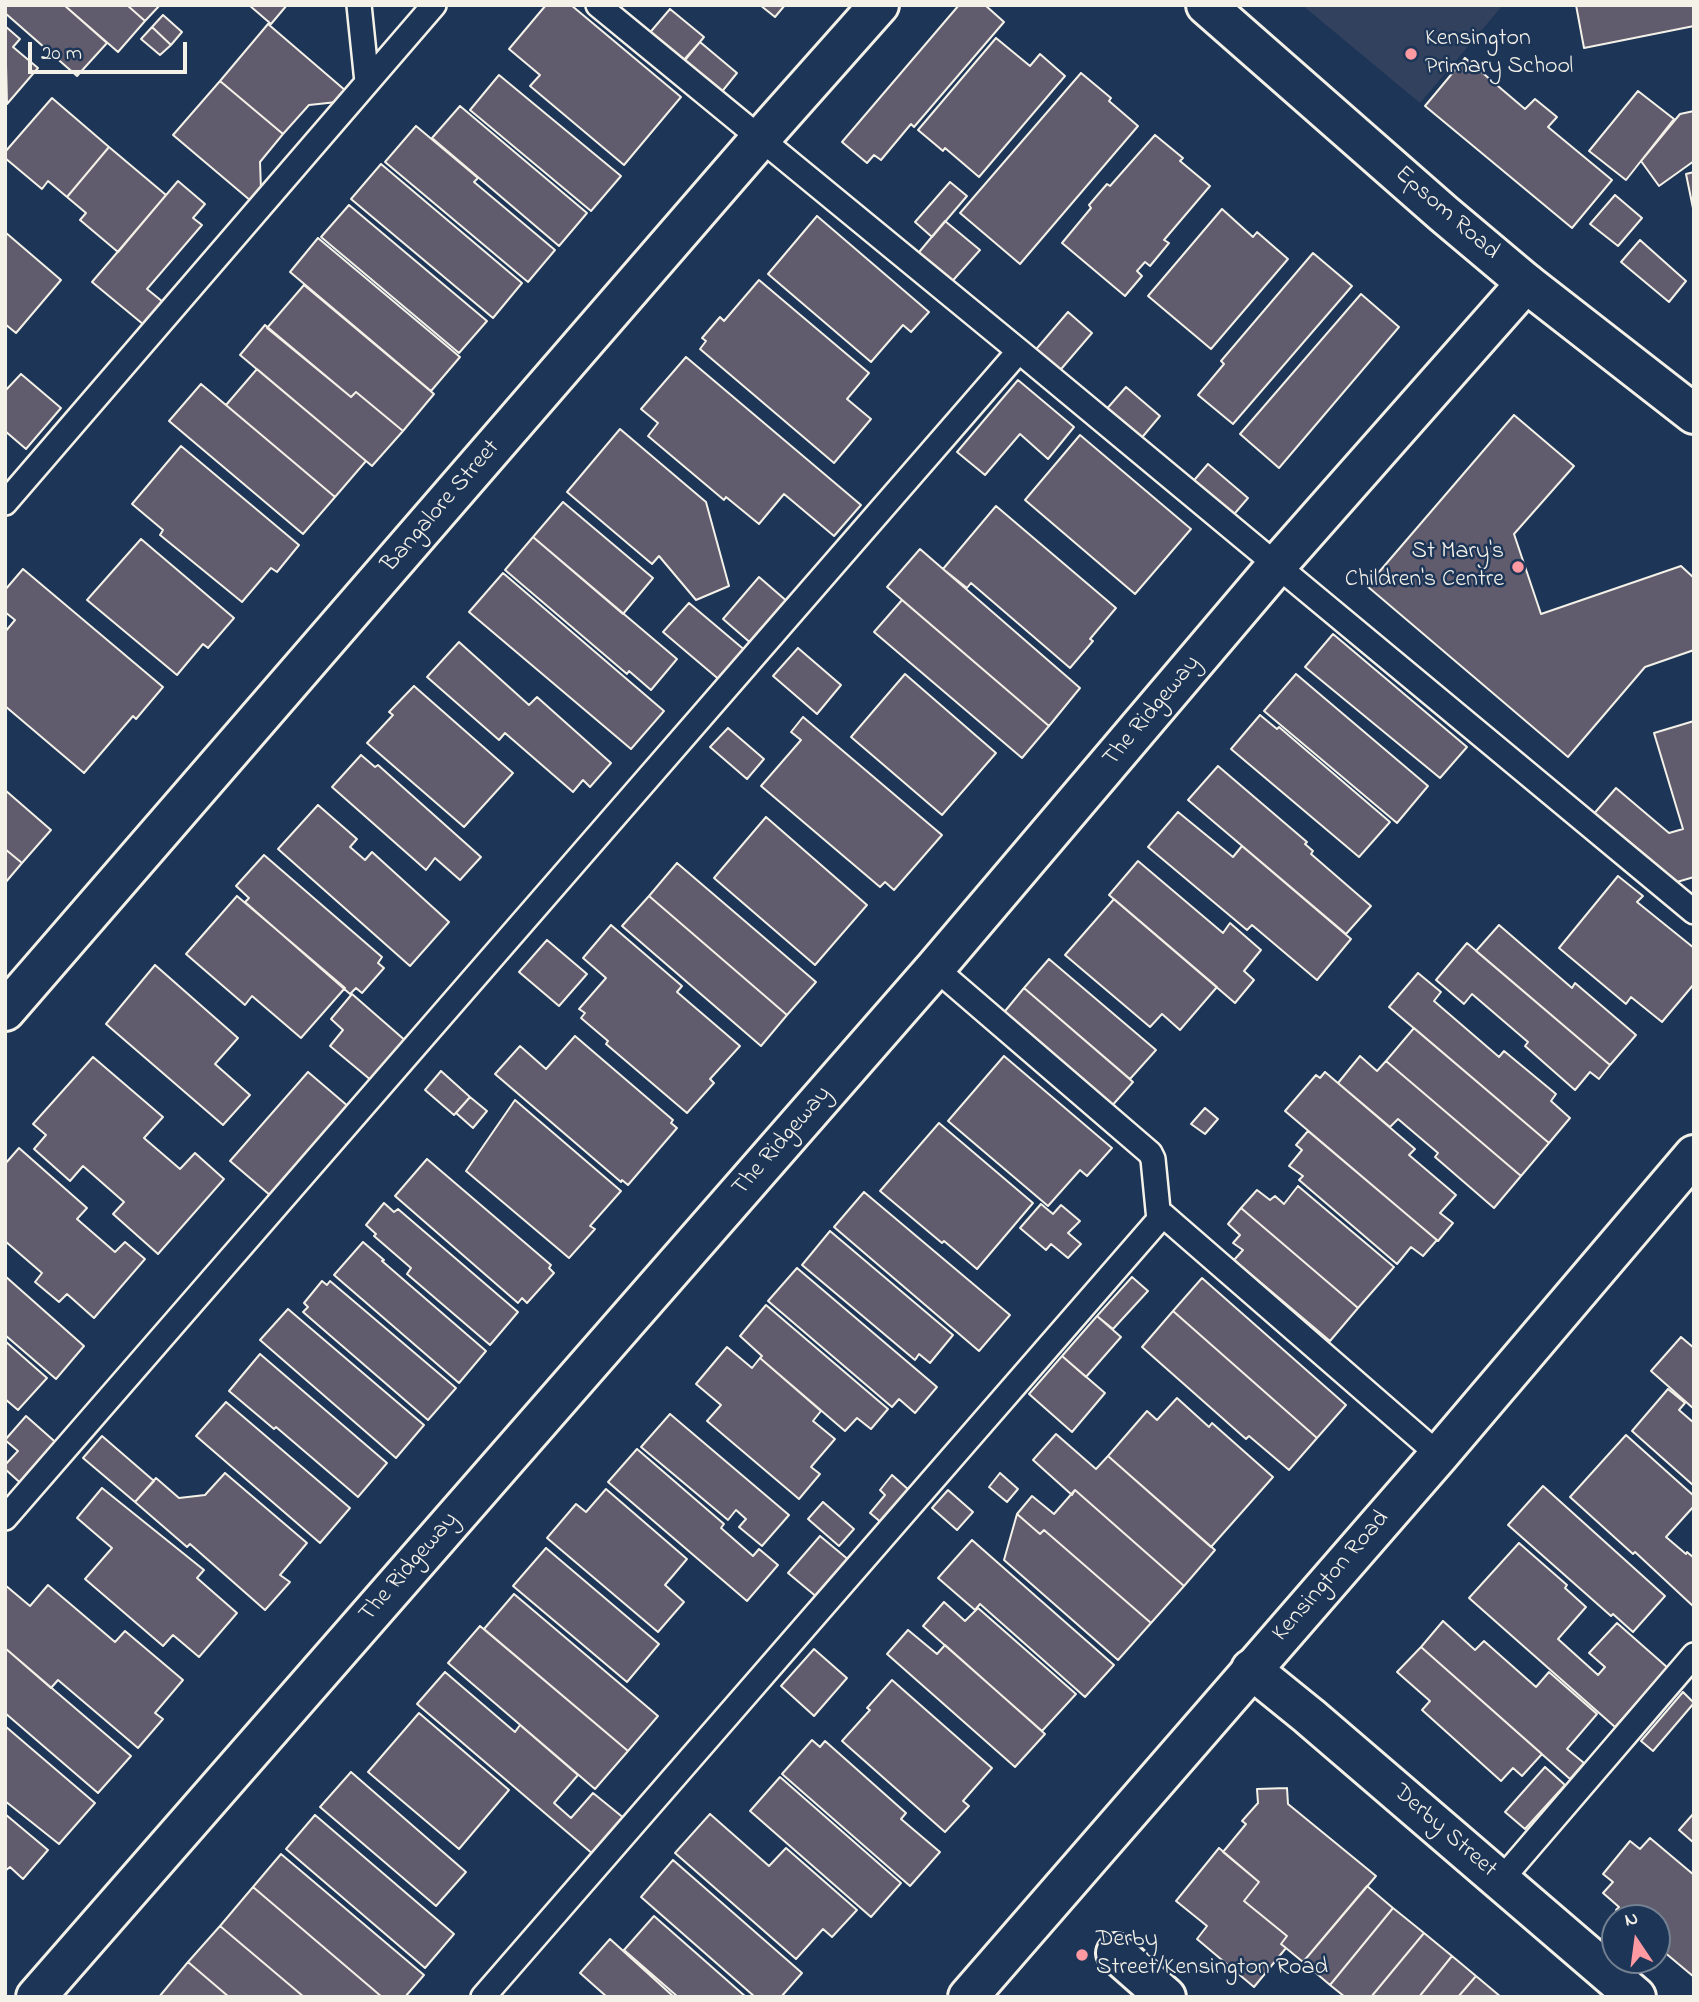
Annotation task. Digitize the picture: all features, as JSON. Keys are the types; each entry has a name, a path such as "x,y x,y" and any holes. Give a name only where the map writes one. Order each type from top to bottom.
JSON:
{"street":[{"name":"Bangalore Street","path":"5,1011 760,139 880,5"},
{"name":"Epsom Road","path":"1206,5 1444,214 1694,414"},
{"name":"The Ridgeway","path":"36,1997 935,968 1277,565 1527,283"},
{"name":"Kensington Road","path":"968,1997 1439,1455 1694,1155"},
{"name":"Derby Street","path":"1251,1669 1636,1997"},
{"path":"1116,1953 1166,1997"}],"lane":[{"path":"359,5 367,82"},
{"path":"5,503 434,5"},
{"path":"598,5 1694,912"},
{"path":"5,1518 1019,351"},
{"path":"935,968 1150,1153 1153,1159 1159,1220"},
{"path":"483,1997 1163,1215 1439,1455"},
{"path":"1501,1881 1694,1655"}],"shaded area":[{"name":"Kensington Primary School","path":"1302,5 1503,5 1420,103"}],"building":[{"path":"5,5 64,5 107,43 77,76 5,13"},
{"path":"64,5 127,5 145,21 118,52"},
{"path":"127,5 160,5 145,21"},
{"path":"249,5 287,5 271,24"},
{"path":"546,5 571,5 681,97 624,165 530,86 540,75 509,49"},
{"path":"760,5 785,5 775,17"},
{"path":"959,5 985,5 1004,22 914,127 911,124 881,160 874,155 867,163 842,142"},
{"path":"1576,5 1694,5 1694,26 1584,48"},
{"path":"670,9 704,37 681,65 647,36"},
{"path":"163,15 182,32 171,45 152,27"},
{"path":"268,24 346,91 337,102 309,105 283,134 220,81"},
{"path":"5,26 20,39 13,47 38,68 7,104"},
{"path":"152,27 171,45 160,55 141,39"},
{"path":"996,38 1030,66 1040,54 1065,76 979,177 945,148 943,151 918,130"},
{"path":"700,42 737,73 720,94 682,62"},
{"path":"1465,58 1525,109 1535,99 1557,117 1548,127 1612,180 1572,228 1425,106"},
{"path":"1081,73 1111,98 1109,101 1138,126 1020,264 960,213"},
{"path":"499,75 621,176 591,211 470,110"},
{"path":"220,81 283,134 260,162 261,190 251,201 173,135"},
{"path":"1638,91 1674,119 1626,180 1589,151"},
{"path":"52,98 109,147 67,197 48,181 42,189 5,158 5,152"},
{"path":"460,106 587,213 559,246 432,138"},
{"path":"1694,111 1694,161 1659,186 1641,161 1680,114"},
{"path":"416,126 478,178 474,182 555,250 528,282 385,162"},
{"path":"1155,135 1183,158 1180,161 1210,186 1164,240 1169,243 1150,266 1145,262 1137,271 1142,276 1125,296 1062,243 1107,184 1110,186"},
{"path":"109,147 166,195 118,252 80,220 86,213 67,197"},
{"path":"381,164 522,283 493,318 351,199"},
{"path":"1694,172 1694,213 1686,174"},
{"path":"178,181 205,204 193,218 202,225 147,289 163,302 144,325 92,282"},
{"path":"950,182 967,196 932,237 915,222"},
{"path":"1615,195 1642,218 1618,246 1590,224"},
{"path":"349,205 487,321 459,353 321,237"},
{"path":"1222,209 1253,237 1257,232 1288,259 1211,349 1148,296"},
{"path":"817,216 929,312 911,332 903,325 871,362 768,274"},
{"path":"945,221 980,250 948,286 915,257"},
{"path":"5,232 61,280 16,333 5,324"},
{"path":"318,238 460,357 431,391 290,272"},
{"path":"1640,240 1686,281 1669,302 1621,262"},
{"path":"1313,253 1352,286 1233,424 1198,395 1224,364 1221,361"},
{"path":"759,280 869,373 847,399 871,419 834,463 700,349 706,341 702,338 720,317 724,321"},
{"path":"304,285 434,394 403,431 356,392 351,397 267,328"},
{"path":"1361,294 1399,327 1279,468 1240,434"},
{"path":"1068,312 1092,333 1056,375 1032,354"},
{"path":"265,325 351,397 356,392 403,431 372,466 240,355"},
{"path":"686,357 861,505 834,536 784,494 759,524 726,497 724,500 648,436 658,423 641,409"},
{"path":"257,369 366,461 335,497 226,405"},
{"path":"21,374 61,408 26,449 5,431 5,391"},
{"path":"1018,380 1074,427 1048,459 1020,434 985,475 957,452"},
{"path":"201,384 335,497 303,534 169,421"},
{"path":"1126,387 1160,416 1139,441 1104,412"},
{"path":"1514,415 1574,466 1514,534 1541,614 1681,566 1694,578 1694,650 1645,667 1568,757 1367,586"},
{"path":"620,429 706,502 729,586 696,600 659,556 652,564 567,492"},
{"path":"1080,435 1191,529 1135,594 1025,500"},
{"path":"181,446 299,545 277,572 271,568 242,602 160,535 163,530 132,504"},
{"path":"1208,464 1248,498 1230,519 1190,485"},
{"path":"563,502 653,578 623,614 533,537"},
{"path":"996,506 1116,608 1070,668 971,583 967,588 943,569"},
{"path":"533,537 677,659 651,690 629,671 627,674 505,570"},
{"path":"141,539 234,618 208,648 203,644 177,675 87,600"},
{"path":"920,549 1080,688 1049,726 887,587"},
{"path":"23,569 163,687 136,719 133,716 84,773 5,706 5,632 15,620 5,612 5,590"},
{"path":"503,573 664,711 631,749 469,612"},
{"path":"759,577 789,603 753,645 723,619"},
{"path":"902,600 1049,726 1022,758 874,632"},
{"path":"689,603 747,652 722,682 663,632"},
{"path":"1333,634 1467,747 1440,778 1305,667"},
{"path":"459,642 529,705 537,697 611,763 590,787 583,780 573,792 505,733 499,740 427,677"},
{"path":"798,648 841,685 817,714 773,676"},
{"path":"905,674 996,753 942,815 851,737"},
{"path":"1296,674 1428,786 1397,823 1264,711"},
{"path":"414,686 513,773 464,827 367,743 393,715 389,712"},
{"path":"1260,715 1277,729 1279,727 1390,822 1359,857 1231,749"},
{"path":"803,717 942,835 894,890 885,882 880,887 761,786 801,740 791,732"},
{"path":"1694,721 1694,877 1670,884 1592,816 1616,788 1669,833 1683,829 1654,733"},
{"path":"728,728 764,759 747,779 710,747"},
{"path":"361,755 375,767 378,765 481,857 460,880 435,858 426,870 332,787"},
{"path":"1218,766 1307,842 1305,844 1313,851 1311,854 1371,906 1346,934 1188,800"},
{"path":"5,790 51,830 22,863 5,849"},
{"path":"318,805 357,839 350,847 365,860 372,852 449,922 410,966 278,849"},
{"path":"1178,812 1233,857 1242,846 1351,939 1317,980 1252,925 1247,930 1148,847"},
{"path":"766,817 867,905 815,965 714,878"},
{"path":"5,849 22,863 5,883"},
{"path":"264,855 382,957 378,963 384,968 362,993 356,988 350,994 245,902 249,898 236,886"},
{"path":"1138,861 1223,933 1230,923 1261,950 1244,971 1254,980 1235,1003 1109,895"},
{"path":"677,863 816,982 787,1015 649,896"},
{"path":"1618,876 1643,896 1637,902 1694,948 1694,984 1662,1022 1631,997 1626,1004 1559,948"},
{"path":"237,896 345,988 301,1038 252,996 245,1005 186,954"},
{"path":"649,896 787,1015 761,1046 622,926"},
{"path":"1114,899 1217,987 1180,1030 1162,1014 1150,1027 1065,955"},
{"path":"611,925 682,986 677,992 740,1046 710,1079 714,1083 687,1113 606,1044 608,1041 581,1018 585,1013 579,1009 606,978 583,958"},
{"path":"1499,925 1572,988 1575,983 1636,1035 1610,1065 1476,951"},
{"path":"547,940 587,974 559,1006 519,972"},
{"path":"1467,943 1610,1065 1599,1079 1590,1072 1575,1090 1525,1046 1528,1042 1472,994 1464,1004 1436,980"},
{"path":"1049,959 1156,1050 1130,1079 1024,988"},
{"path":"155,965 238,1038 215,1064 250,1095 223,1125 106,1024"},
{"path":"1418,973 1441,992 1434,1001 1499,1057 1504,1051 1556,1094 1551,1101 1570,1118 1549,1143 1389,1007"},
{"path":"1024,988 1133,1082 1110,1108 1001,1016"},
{"path":"352,994 407,1042 372,1081 330,1046 343,1030 331,1019"},
{"path":"1414,1028 1549,1143 1521,1176 1386,1061"},
{"path":"575,1036 673,1120 671,1123 677,1128 628,1185 622,1180 621,1182 495,1074 520,1046 546,1069"},
{"path":"1004,1056 1112,1148 1087,1176 1080,1170 1048,1206 948,1121"},
{"path":"1360,1056 1377,1071 1386,1061 1521,1176 1494,1208 1435,1157 1438,1153 1398,1119 1390,1127 1338,1083"},
{"path":"93,1057 163,1117 144,1138 180,1169 195,1153 224,1179 158,1254 113,1214 124,1202 83,1166 70,1181 34,1149 46,1135 33,1124"},
{"path":"441,1071 470,1097 454,1115 425,1090"},
{"path":"308,1072 349,1107 271,1196 230,1161"},
{"path":"1325,1072 1415,1149 1409,1155 1456,1195 1440,1213 1453,1223 1438,1241 1285,1111 1316,1075 1320,1078"},
{"path":"470,1097 487,1111 473,1128 456,1113"},
{"path":"515,1100 621,1191 590,1226 595,1229 569,1258 466,1171"},
{"path":"1205,1108 1218,1119 1205,1134 1191,1124"},
{"path":"939,1123 1033,1203 977,1269 880,1191"},
{"path":"1308,1131 1437,1240 1423,1256 1411,1247 1397,1264 1299,1180 1303,1176 1289,1166 1302,1150 1296,1145"},
{"path":"19,1148 87,1208 77,1219 115,1252 125,1242 145,1259 94,1318 67,1294 59,1302 35,1282 42,1273 5,1241 5,1164"},
{"path":"427,1159 551,1265 549,1268 554,1273 527,1303 522,1298 518,1303 395,1196"},
{"path":"1298,1186 1394,1267 1358,1308 1241,1208 1257,1190 1270,1200 1275,1196 1284,1204"},
{"path":"864,1192 1010,1315 979,1351 834,1227"},
{"path":"384,1203 394,1212 398,1209 518,1312 490,1345 407,1274 411,1268 374,1236 376,1234 366,1225"},
{"path":"1041,1204 1053,1214 1061,1205 1080,1221 1068,1233 1081,1244 1068,1258 1051,1244 1046,1250 1020,1228"},
{"path":"1241,1208 1358,1308 1330,1341 1234,1260 1243,1250 1233,1243 1240,1235 1228,1224"},
{"path":"830,1231 953,1335 930,1363 919,1354 915,1360 802,1265"},
{"path":"363,1242 486,1351 459,1383 334,1275"},
{"path":"797,1268 937,1387 915,1413 899,1399 892,1407 768,1301"},
{"path":"5,1276 84,1346 56,1379 5,1335"},
{"path":"1132,1277 1148,1291 1113,1329 1097,1316"},
{"path":"1202,1278 1346,1405 1317,1438 1173,1311"},
{"path":"322,1281 327,1285 330,1281 456,1388 428,1420 303,1312 308,1307 304,1303"},
{"path":"766,1305 888,1409 871,1429 857,1418 845,1431 760,1358 762,1356 740,1336"},
{"path":"288,1309 424,1425 396,1458 260,1340"},
{"path":"1173,1311 1317,1438 1289,1470 1249,1436 1246,1439 1142,1347"},
{"path":"1097,1316 1121,1337 1086,1377 1062,1356"},
{"path":"1681,1337 1694,1348 1694,1409 1651,1371"},
{"path":"5,1341 47,1378 18,1410 5,1399"},
{"path":"727,1347 752,1368 760,1358 821,1411 813,1421 835,1439 811,1467 820,1474 799,1499 707,1421 721,1405 696,1384"},
{"path":"260,1354 387,1463 358,1497 229,1391"},
{"path":"1062,1356 1105,1393 1072,1432 1029,1394"},
{"path":"1668,1389 1685,1403 1679,1410 1694,1423 1694,1486 1632,1431"},
{"path":"1177,1398 1209,1427 1212,1423 1273,1477 1211,1547 1108,1456 1147,1411 1157,1420"},
{"path":"226,1402 350,1508 320,1543 196,1436"},
{"path":"670,1414 789,1515 762,1546 739,1527 746,1519 736,1510 728,1520 641,1447"},
{"path":"26,1416 61,1447 26,1488 5,1469 5,1465 18,1451 5,1440"},
{"path":"1056,1434 1096,1469 1108,1456 1215,1550 1184,1586 1075,1490 1072,1495 1033,1460"},
{"path":"1626,1435 1694,1496 1694,1506 1666,1537 1694,1558 1694,1607 1570,1497"},
{"path":"102,1436 154,1481 135,1502 83,1458"},
{"path":"637,1449 724,1524 721,1528 753,1556 759,1549 778,1565 747,1601 608,1482"},
{"path":"225,1473 307,1543 280,1575 290,1582 265,1610 190,1544 187,1547 135,1502 156,1478 179,1498 205,1495"},
{"path":"1000,1473 1018,1489 1007,1502 989,1487"},
{"path":"892,1475 910,1491 883,1524 870,1513 885,1495 880,1490"},
{"path":"1543,1486 1665,1596 1633,1632 1613,1614 1611,1616 1508,1525"},
{"path":"102,1488 204,1570 197,1578 237,1613 199,1657 173,1635 163,1646 85,1579 112,1548 77,1518"},
{"path":"606,1489 687,1559 665,1585 684,1602 658,1632 547,1538 576,1504 586,1512"},
{"path":"948,1490 973,1512 957,1530 932,1508"},
{"path":"1075,1490 1184,1586 1151,1623 1044,1530 1040,1534 1017,1514 1032,1496 1054,1514"},
{"path":"823,1502 854,1529 839,1546 808,1519"},
{"path":"1017,1514 1040,1534 1044,1530 1151,1623 1118,1660 1004,1560"},
{"path":"820,1536 850,1561 818,1598 788,1573"},
{"path":"972,1540 1114,1665 1085,1697 980,1604 975,1610 938,1578"},
{"path":"1519,1543 1567,1585 1565,1588 1586,1607 1558,1639 1598,1675 1605,1667 1589,1653 1617,1623 1668,1668 1615,1727 1469,1598"},
{"path":"546,1548 659,1644 627,1682 513,1586"},
{"path":"5,1585 30,1606 48,1585 115,1642 125,1631 183,1680 155,1713 163,1719 138,1748 58,1680 51,1688 5,1648"},
{"path":"514,1594 658,1716 628,1751 484,1629"},
{"path":"944,1602 965,1621 978,1608 1076,1694 1042,1731 923,1626"},
{"path":"1443,1621 1475,1650 1484,1641 1536,1687 1549,1672 1597,1714 1567,1749 1584,1763 1570,1779 1421,1647"},
{"path":"480,1626 628,1751 595,1789 448,1663"},
{"path":"908,1630 937,1654 945,1645 1045,1734 1015,1767 887,1654"},
{"path":"1421,1647 1542,1754 1522,1776 1513,1768 1501,1781 1422,1710 1430,1701 1397,1672"},
{"path":"5,1648 131,1756 98,1793 5,1713"},
{"path":"814,1649 847,1678 814,1716 781,1686"},
{"path":"445,1672 515,1732 520,1725 578,1775 554,1803 571,1818 593,1793 625,1819 594,1855 417,1704"},
{"path":"892,1680 992,1768 963,1801 969,1806 945,1832 842,1741"},
{"path":"1683,1692 1694,1703 1653,1751 1641,1741"},
{"path":"419,1713 509,1790 459,1849 368,1772"},
{"path":"5,1726 95,1803 59,1844 5,1801"},
{"path":"812,1740 820,1747 825,1741 906,1813 901,1819 940,1852 910,1886 782,1774"},
{"path":"1545,1767 1565,1785 1525,1829 1505,1812"},
{"path":"351,1772 466,1872 436,1906 320,1807"},
{"path":"780,1777 901,1883 871,1917 750,1811"},
{"path":"1287,1788 1288,1804 1376,1876 1303,1962 1281,1944 1287,1936 1244,1901 1259,1882 1223,1852 1246,1824 1242,1821 1258,1803 1257,1789"},
{"path":"1694,1813 1694,1843 1679,1830"},
{"path":"5,1814 48,1850 23,1879 10,1867 5,1871"},
{"path":"710,1814 769,1866 786,1848 857,1910 832,1937 823,1929 796,1959 675,1853"},
{"path":"315,1815 454,1934 425,1968 286,1849"},
{"path":"1650,1838 1694,1875 1694,1977 1671,1958 1671,1904 1616,1904 1603,1893 1613,1882 1603,1874 1630,1841 1640,1849"},
{"path":"1219,1848 1259,1882 1244,1901 1287,1936 1281,1944 1286,1948 1254,1987 1197,1939 1207,1926 1176,1901"},
{"path":"281,1854 424,1975 405,1997 382,1997 253,1887"},
{"path":"673,1860 802,1973 781,1997 755,1997 641,1897"},
{"path":"1367,1886 1393,1908 1330,1985 1303,1962"},
{"path":"253,1887 382,1997 304,1997 220,1926"},
{"path":"1393,1908 1424,1933 1371,1997 1345,1997 1330,1985"},
{"path":"654,1916 746,1997 678,1997 624,1950"},
{"path":"220,1926 304,1997 229,1997 188,1962"},
{"path":"1424,1933 1452,1956 1419,1997 1371,1997"},
{"path":"610,1939 674,1997 607,1997 580,1973"},
{"path":"1452,1956 1476,1976 1458,1997 1419,1997"},
{"path":"188,1962 229,1997 159,1997"},
{"path":"1476,1976 1501,1997 1458,1997"}],"place":[{"name":"Kensington Primary School","path":"1411,54"},
{"name":"St Mary's Children's Centre","path":"1518,567"},
{"name":"Derby Street/Kensington Road","path":"1082,1955"}]}
